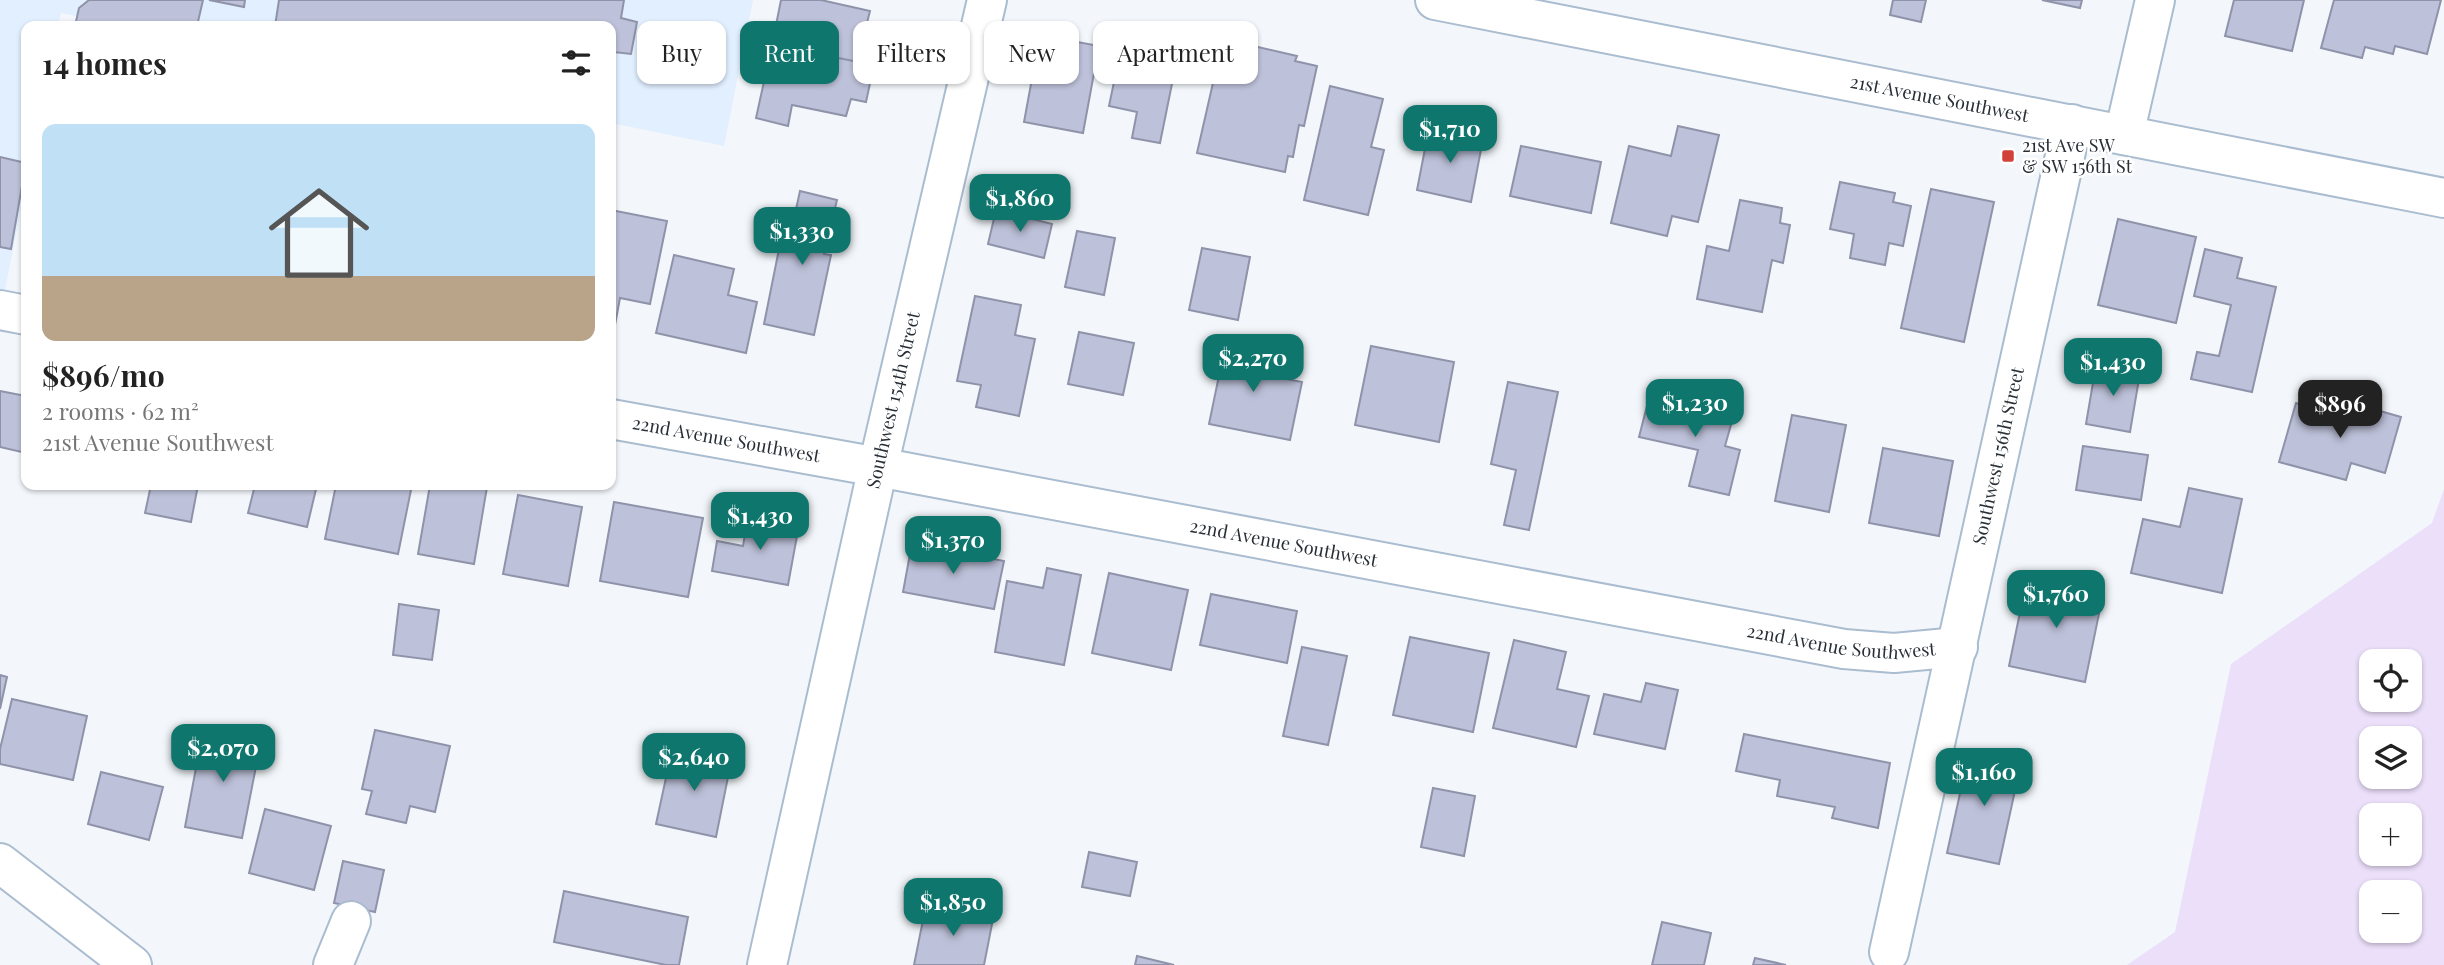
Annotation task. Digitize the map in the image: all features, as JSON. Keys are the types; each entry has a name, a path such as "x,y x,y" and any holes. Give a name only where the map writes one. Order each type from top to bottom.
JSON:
{"street":[{"name":"Southwest 154th Street","path":"767,965 878,467 987,0"},
{"name":"21st Avenue Southwest","path":"1435,0 2444,198"},
{"path":"2124,135 2155,0"},
{"name":"Southwest 156th Street","path":"1889,952 2072,124"},
{"path":"0,310 21,314"},
{"name":"22nd Avenue Southwest","path":"616,420 1844,649 1894,653 1958,647"},
{"path":"0,863 132,965"},
{"path":"333,965 351,921"}],"shaded area":[{"path":"0,0 753,0 749,21 740,21 740,65 724,146 616,124 616,21 101,21 61,13 59,21 21,21 21,209 0,315"},
{"path":"2444,489 2444,965 2127,965 2175,932 2231,664 2432,523"}],"building":[{"path":"89,0 203,0 198,21 76,21 79,8"},
{"path":"209,0 245,0 244,7"},
{"path":"279,0 624,0 621,18 637,22 631,54 616,52 616,21 276,21"},
{"path":"781,0 821,0 870,11 868,21 853,21 853,61 839,58 839,21 777,21"},
{"path":"1893,0 1926,0 1921,22 1890,15"},
{"path":"2042,0 2082,0 2080,8"},
{"path":"2234,0 2304,0 2292,51 2225,36"},
{"path":"2334,0 2441,0 2427,54 2395,46 2393,54 2365,47 2362,58 2321,48"},
{"path":"1079,42 1093,45 1093,79 1083,133 1024,122 1031,84 1079,84"},
{"path":"1258,47 1297,56 1295,61 1317,66 1304,126 1299,125 1293,157 1288,156 1285,172 1197,153 1213,84 1258,84"},
{"path":"839,58 853,61 853,84 870,84 866,102 851,99 846,116 792,105 788,126 756,118 763,84 839,84"},
{"path":"1114,84 1172,84 1160,143 1132,138 1137,112 1109,106"},
{"path":"1330,86 1383,99 1371,147 1384,150 1368,215 1304,200"},
{"path":"1678,126 1719,135 1698,222 1672,216 1667,236 1611,223 1629,146 1671,156"},
{"path":"1429,128 1483,139 1471,202 1417,190"},
{"path":"1521,146 1601,162 1591,213 1510,196"},
{"path":"0,157 21,162 21,192 11,249 0,247"},
{"path":"1840,182 1895,193 1893,202 1911,206 1903,246 1889,243 1885,265 1850,258 1854,234 1830,229"},
{"path":"1931,189 1994,202 1964,342 1901,328"},
{"path":"800,191 837,200 824,254 831,255 814,335 764,324 780,244 788,246"},
{"path":"1740,200 1782,208 1780,223 1790,225 1783,263 1772,260 1762,312 1697,299 1707,246 1729,251"},
{"path":"996,210 1052,224 1044,258 988,244"},
{"path":"616,211 667,221 650,304 620,298 616,320"},
{"path":"2118,219 2196,237 2176,323 2098,305"},
{"path":"1077,231 1115,238 1104,295 1065,287"},
{"path":"1202,248 1250,257 1238,320 1189,310"},
{"path":"2205,249 2242,258 2237,278 2276,287 2252,392 2191,379 2197,352 2219,356 2231,305 2194,296"},
{"path":"674,255 734,269 728,295 757,302 746,353 656,333"},
{"path":"975,296 1021,305 1015,335 1035,339 1019,416 976,407 981,385 957,381"},
{"path":"1079,332 1134,343 1123,395 1068,384"},
{"path":"1227,337 1263,344 1256,373 1302,382 1290,440 1209,424"},
{"path":"1371,346 1454,362 1439,442 1355,425"},
{"path":"2096,365 2140,373 2130,432 2086,424"},
{"path":"1508,382 1558,392 1529,530 1504,525 1516,470 1491,464"},
{"path":"0,391 21,395 21,452 0,447"},
{"path":"1650,394 1734,414 1725,446 1740,450 1729,495 1689,486 1698,450 1639,437"},
{"path":"2345,401 2401,417 2385,473 2351,463 2346,480 2279,462 2296,403 2341,416"},
{"path":"1792,415 1846,425 1829,512 1775,501"},
{"path":"2083,446 2148,455 2141,500 2076,490"},
{"path":"1883,448 1953,461 1939,536 1869,523"},
{"path":"2189,488 2242,499 2222,593 2131,573 2143,519 2180,527"},
{"path":"150,490 197,490 191,522 145,513"},
{"path":"254,490 316,490 307,527 248,513"},
{"path":"335,490 411,490 398,554 325,539"},
{"path":"429,490 486,490 474,564 418,554"},
{"path":"518,495 582,507 568,586 503,574"},
{"path":"614,502 703,518 688,597 600,581"},
{"path":"748,516 799,525 788,585 712,571 717,541 743,546"},
{"path":"912,543 1004,561 994,609 903,592"},
{"path":"1047,568 1081,575 1064,665 995,652 1007,581 1043,588"},
{"path":"1109,573 1188,590 1171,670 1092,653"},
{"path":"2027,578 2103,594 2085,682 2009,666"},
{"path":"1211,594 1297,611 1287,663 1200,645"},
{"path":"399,604 439,610 432,660 393,655"},
{"path":"1410,637 1489,653 1473,732 1393,715"},
{"path":"1514,640 1566,652 1557,689 1589,696 1576,747 1493,728"},
{"path":"1302,647 1347,656 1328,745 1283,736"},
{"path":"0,675 7,677 0,709"},
{"path":"1646,683 1678,690 1665,749 1594,734 1604,694 1641,702"},
{"path":"12,699 87,716 73,780 0,764 0,749"},
{"path":"203,730 261,741 242,838 185,827"},
{"path":"375,730 450,746 435,812 410,806 406,823 366,814 372,791 362,789"},
{"path":"1744,734 1890,763 1878,828 1832,818 1835,807 1777,796 1780,780 1736,771"},
{"path":"672,750 731,762 716,837 656,824"},
{"path":"1969,752 2021,763 1999,864 1947,853"},
{"path":"101,772 163,787 149,840 88,824"},
{"path":"1433,788 1475,796 1464,856 1421,847"},
{"path":"265,809 331,826 314,890 249,873"},
{"path":"1089,852 1137,862 1130,896 1082,887"},
{"path":"343,861 384,870 375,912 334,903"},
{"path":"564,891 688,917 679,965 666,965 554,942"},
{"path":"926,905 993,919 984,965 914,965"},
{"path":"1662,922 1711,933 1704,965 1652,965"},
{"path":"1137,956 1174,965 1135,965"},
{"path":"1755,958 1786,965 1753,965"}],"place":[{"name":"21st Ave SW & SW 156th St","path":"2008,156"}]}
